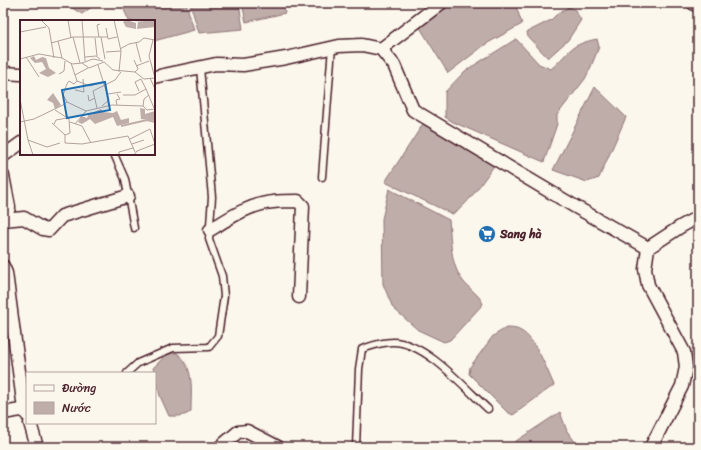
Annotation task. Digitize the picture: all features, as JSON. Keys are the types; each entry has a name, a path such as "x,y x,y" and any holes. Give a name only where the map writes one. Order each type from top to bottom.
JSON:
{"street":[{"path":"381,48 441,3"},
{"path":"155,77 216,64 243,65 286,58 339,46 362,45 381,48 394,65 413,110 574,206 648,248"},
{"path":"3,73 20,74"},
{"path":"3,141 6,154 20,144"},
{"path":"3,176 9,207 7,214 3,219"},
{"path":"3,219 24,218 43,229 49,230 62,216 128,196"},
{"path":"210,230 229,218 252,207 272,202 298,201 303,206 299,297"},
{"path":"650,447 682,386 686,367 684,352 648,284 645,269 648,248 698,217"},
{"path":"3,266 6,273 26,411 3,412"},
{"path":"30,424 37,447"},
{"path":"220,447 238,432 247,431 278,447"}],"lane":[{"path":"322,177 332,47"},
{"path":"128,372 138,363 173,348 209,347 218,336 224,296 222,276 209,239 212,198 200,68"},
{"path":"114,155 125,179 134,228"},
{"path":"356,447 359,369 362,349 392,342 407,344 425,352 488,409"}],"water":[{"path":"64,3 97,3 82,14"},
{"path":"121,3 186,3 194,30 155,41 155,20 129,20"},
{"path":"190,3 239,3 243,29 199,33"},
{"path":"242,3 283,3 285,13 246,22"},
{"path":"309,3 339,3 340,7 313,8"},
{"path":"453,3 515,3 522,24 486,44 448,73 419,26"},
{"path":"569,7 575,10 581,20 568,40 548,58 528,37 527,32 551,20 558,13"},
{"path":"516,39 539,64 551,69 570,50 579,44 597,39 599,47 585,79 557,115 557,124 544,162 453,122 445,117 445,92 465,71"},
{"path":"595,87 626,117 599,178 587,182 553,170"},
{"path":"423,124 494,166 469,200 452,214 385,182"},
{"path":"389,189 449,220 453,260 463,281 482,301 483,304 450,340 444,342 418,330 393,308 383,284 382,219"},
{"path":"506,328 514,328 519,330 532,341 554,385 513,415 507,412 469,374 470,367 493,336"},
{"path":"177,353 187,365 191,379 191,411 181,416 169,416 160,396 156,380 156,372 154,372 153,368 166,355"},
{"path":"560,412 567,431 579,447 507,447"}],"place":[{"name":"Sang hà","path":"487,234"}]}
